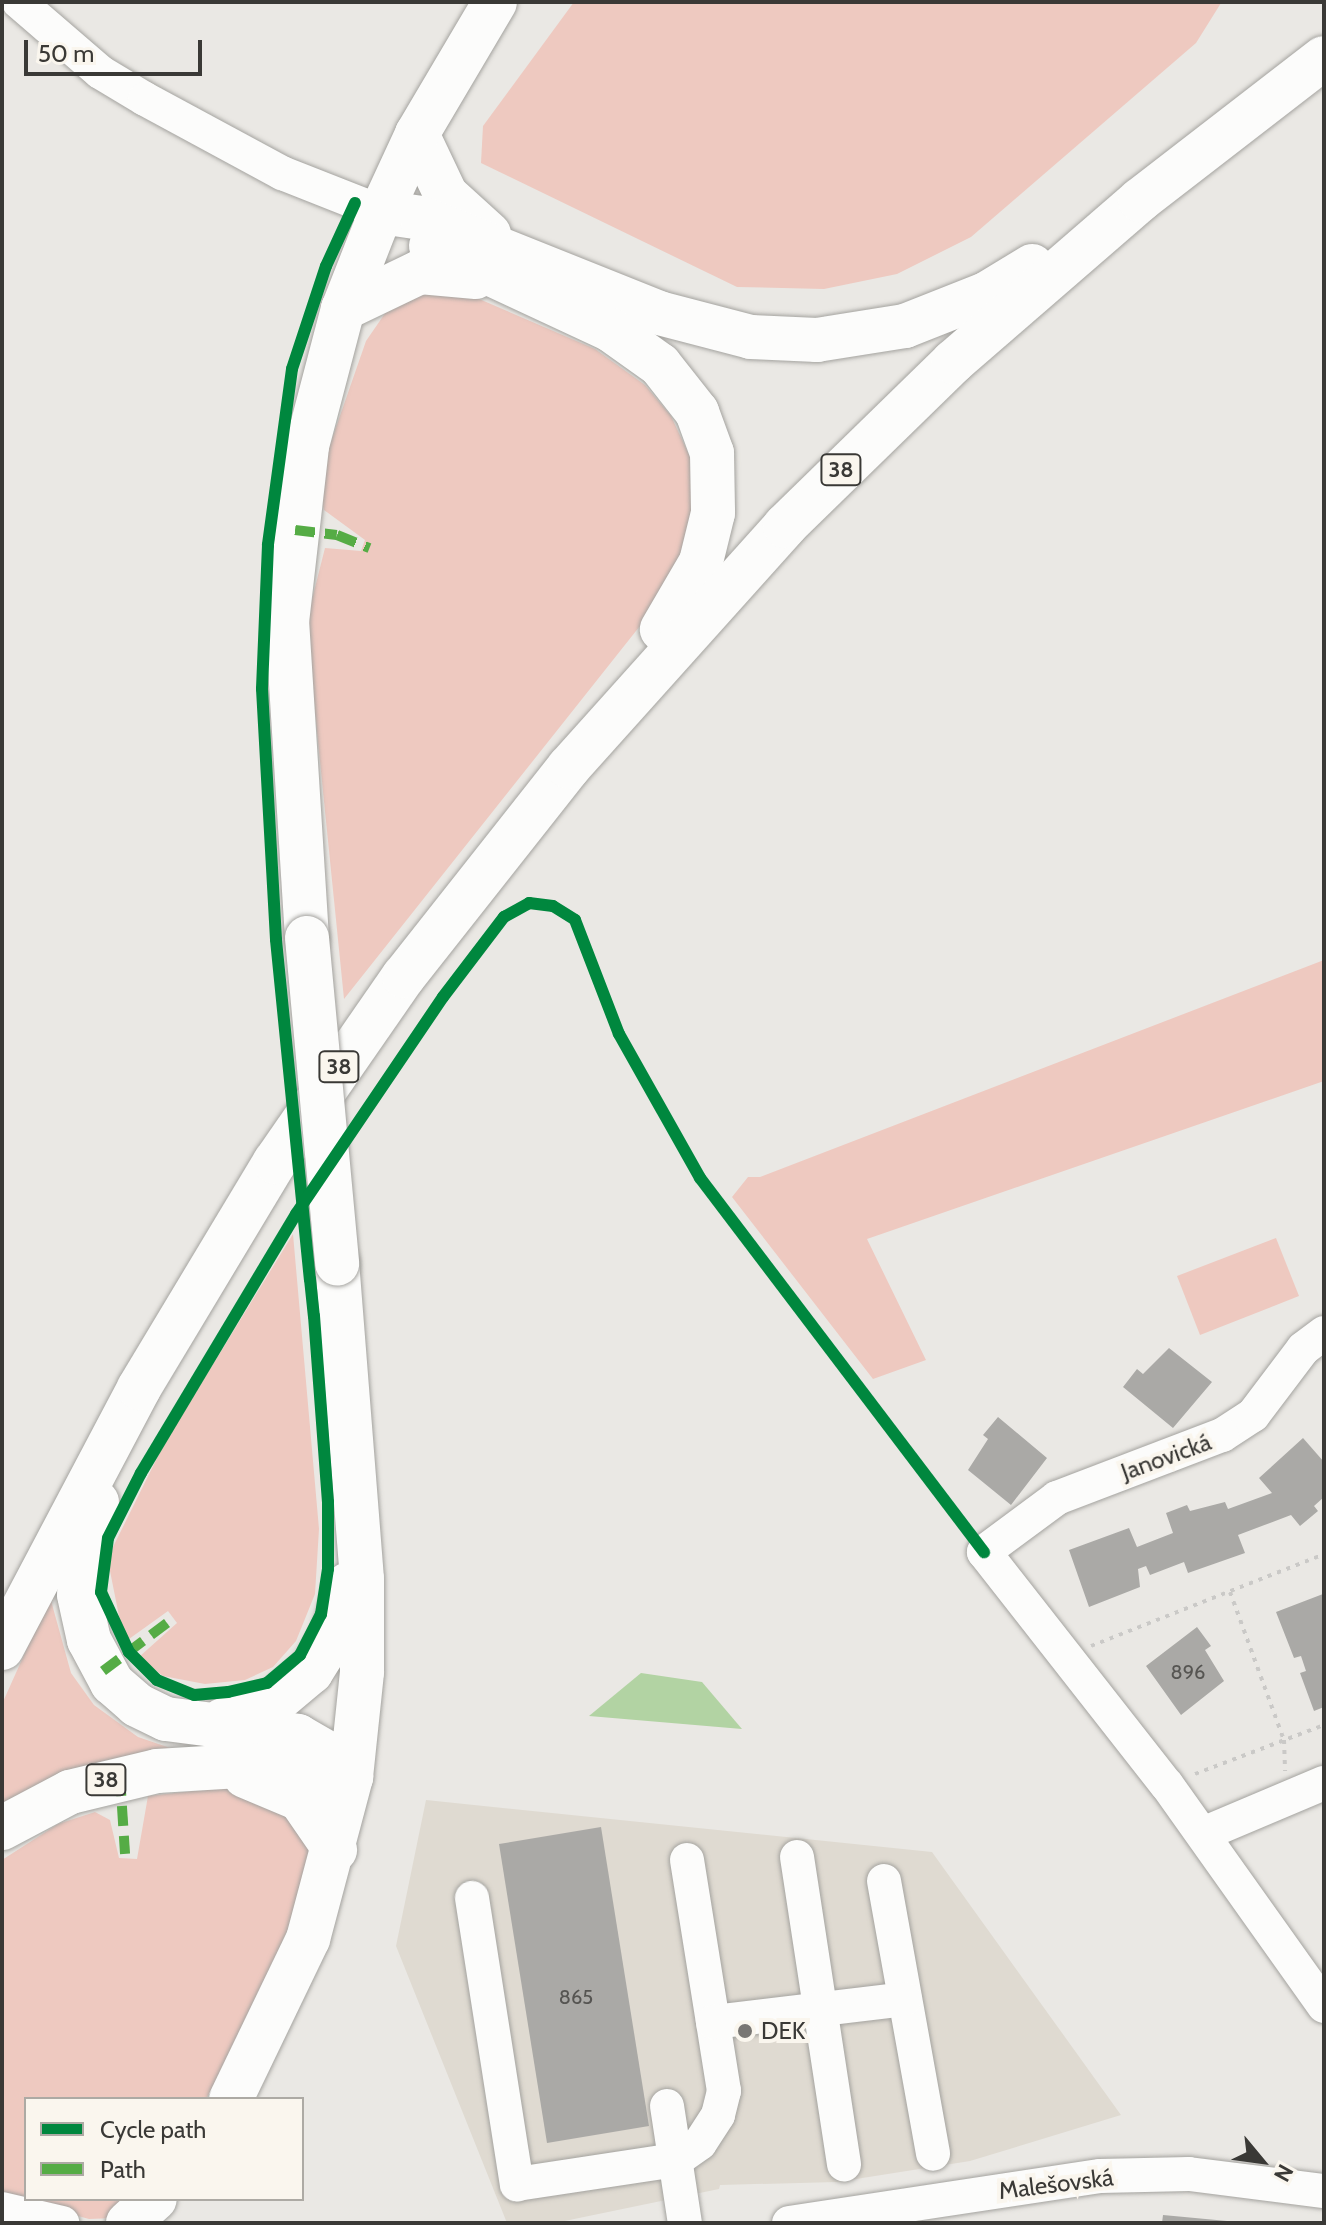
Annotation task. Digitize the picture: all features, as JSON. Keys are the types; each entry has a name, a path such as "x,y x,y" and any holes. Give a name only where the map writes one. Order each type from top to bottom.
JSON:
{"main road":[{"path":"232,2097 286,1994 335,1850 351,1777 362,1672 359,1519 307,938 287,622 307,446 343,309 381,212 417,134 495,2"},
{"name":"38","path":"569,767 785,526 953,362 1140,200 1324,58"},
{"path":"417,134 434,175 459,213 511,268"},
{"name":"38","path":"381,212 414,238 706,329 788,341 859,337 905,326 986,294 1140,200"},
{"path":"343,309 420,272 511,268"},
{"name":"38","path":"2,1648 139,1388 229,1235 341,1065 569,767 673,614 701,562 713,513 712,453 697,412 660,365 611,330 511,268"},
{"name":"38","path":"139,1388 86,1539 78,1582 81,1610 103,1671 124,1695 166,1719 201,1726 298,1736 328,1753 351,1777"},
{"path":"201,1726 275,1702 311,1672 340,1618 359,1519"},
{"name":"38","path":"2,1828 48,1801 120,1776 256,1765 351,1777"},
{"path":"220,1769 269,1783 300,1799 335,1850"},
{"path":"128,2223 153,2201"},
{"path":"166,2223 176,2201"}],"street":[{"path":"19,2 100,72 145,99 282,173 381,212"},
{"name":"Janovická","path":"1067,1657 984,1552 1057,1498 1222,1435 1253,1415 1320,1345"},
{"path":"1067,1657 1167,1785 1324,2006"},
{"path":"1203,1834 1310,1789"},
{"path":"797,1857 844,2164"},
{"path":"472,1898 517,2184 676,2160 700,2143 718,2115 724,2091 687,1860"},
{"path":"884,1881 933,2154"},
{"path":"713,2022 905,1999"},
{"path":"667,2106 685,2223"},
{"name":"Malešovská","path":"789,2223 1115,2175 1189,2174 1324,2191"},
{"path":"2,2211 23,2223"},
{"path":"2,2211 62,2223"}],"path":[{"path":"1067,1657 1324,1554"},
{"path":"1230,1592 1284,1740 1281,1763 1310,1789"},
{"path":"1167,1785 1324,1725"}],"shaded area":[{"path":"574,2 1221,3 1196,43 971,237 897,274 824,289 737,287 481,163 483,126"},
{"path":"449,286 595,349 645,385 671,416 690,457 697,509 683,557 659,602 344,999 306,623 325,548 361,551 365,540 324,510 317,482 366,341 388,309 417,292"},
{"path":"1324,960 1324,1081 867,1239 926,1360 873,1379 732,1197 748,1177 760,1177"},
{"path":"293,1234 319,1529 315,1594 296,1641 273,1667 245,1680 205,1684 163,1676 139,1657 177,1623 168,1611 129,1639 122,1631 109,1566 113,1547 163,1446"},
{"path":"1276,1238 1299,1296 1200,1335 1177,1276"},
{"path":"50,1597 71,1673 94,1705 138,1737 173,1749 102,1761 2,1803 2,1704"},
{"path":"641,1673 702,1682 742,1729 589,1716"},
{"path":"229,1787 286,1805 313,1839 298,1903 256,2011 207,2097 24,2097 24,2201 139,2201 114,2218 89,2219 2,2195 2,1860 58,1824 95,1812 110,1820 119,1858 137,1859 148,1796"},
{"name":"DEK","path":"426,1800 932,1852 1121,2115 970,2161 837,2182 720,2185 719,2189 555,2223 507,2223 396,1946"}],"building":[{"path":"1169,1348 1212,1382 1173,1428 1123,1387 1137,1369 1143,1374"},
{"path":"998,1417 1047,1458 1011,1505 968,1470 988,1439 983,1435"},
{"path":"1303,1438 1324,1462 1324,1497 1314,1506 1318,1511 1300,1526 1291,1515 1238,1535 1245,1553 1188,1573 1184,1562 1150,1575 1146,1566 1138,1569 1140,1587 1089,1607 1069,1550 1129,1528 1137,1547 1173,1533 1166,1513 1187,1505 1190,1511 1225,1502 1228,1509 1272,1493 1259,1478"},
{"path":"1323,1594 1324,1707 1314,1711 1300,1673 1306,1671 1301,1656 1294,1658 1276,1612"},
{"path":"1197,1627 1211,1646 1205,1650 1224,1681 1181,1715 1146,1666"},
{"path":"601,1827 649,2126 547,2143 499,1844"},
{"path":"1163,2215 1227,2221 1227,2223 1162,2223"}],"marked path":[{"path":"295,530 337,535 370,548"},
{"path":"103,1671 171,1620"},
{"path":"120,1776 125,1854"}],"cycle path":[{"path":"355,203 326,266 292,369 268,545 262,689 276,940 310,1279 314,1316 328,1502 328,1569 321,1614 300,1655 267,1683 228,1692 194,1695 157,1680 129,1652 101,1592 108,1538 141,1473 296,1214 443,997 504,917 529,903 553,906 575,920 619,1034 700,1178 984,1552"}],"place":[{"name":"DEK","path":"745,2031"}]}
